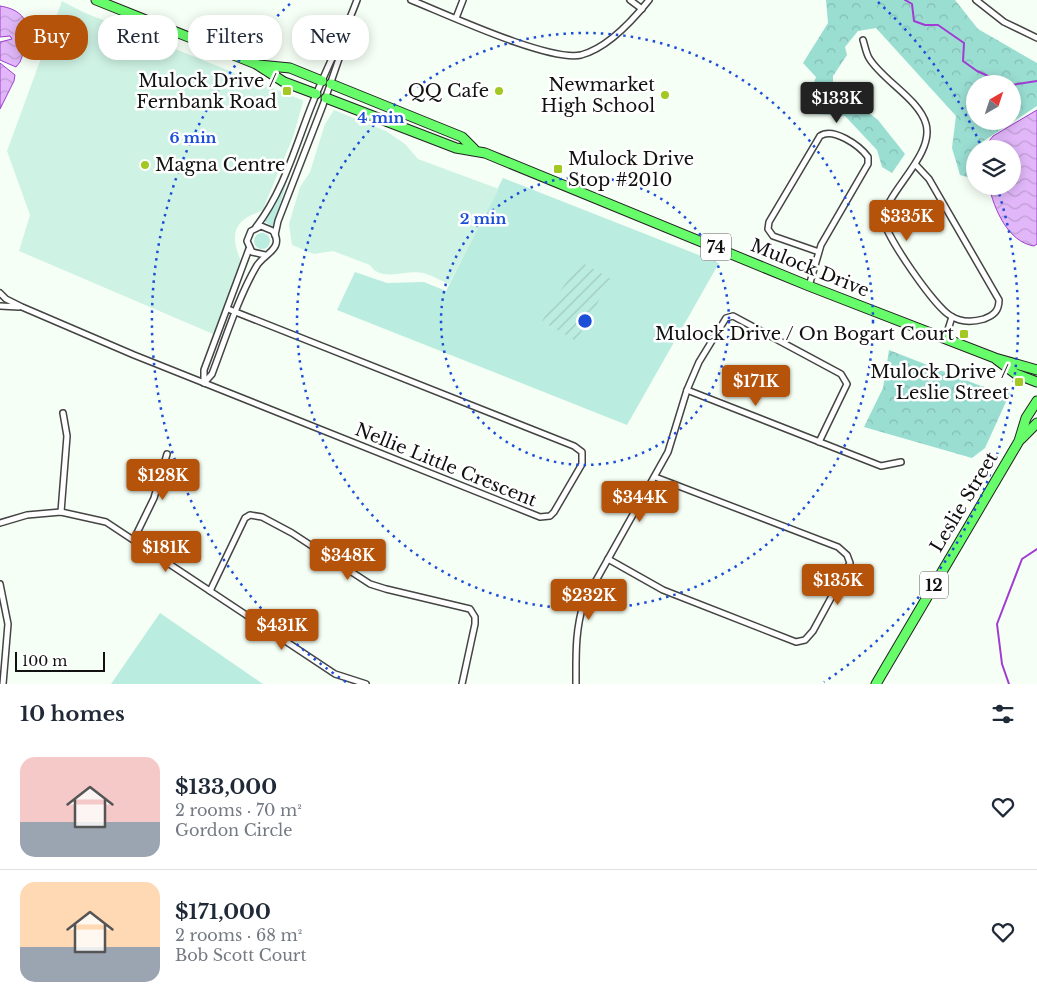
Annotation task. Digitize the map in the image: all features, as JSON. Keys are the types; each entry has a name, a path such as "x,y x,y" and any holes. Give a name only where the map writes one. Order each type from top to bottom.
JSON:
{"main road":[{"name":"Mulock Drive","path":"96,0 256,64 284,82 316,94"},
{"name":"Mulock Drive","path":"256,64 290,68 326,82 462,137 474,149"},
{"name":"Mulock Drive","path":"326,98 456,148 474,149 809,286 995,358 1037,370"},
{"name":"Mulock Drive","path":"995,358 1016,374 1037,382"},
{"name":"Leslie Street","path":"876,684 1019,441 1026,418 1037,401"},
{"name":"Leslie Street","path":"1019,441 1037,423"}],"street":[{"path":"351,15 357,0"},
{"path":"411,0 541,51 570,56 593,51 610,39 650,0"},
{"path":"456,18 463,0"},
{"path":"630,0 642,9"},
{"path":"976,0 1004,22 1037,38"},
{"path":"862,40 869,58 924,118 928,133 927,140 915,164 892,200 884,220 891,236 935,303 952,317 969,321 987,318 997,311 999,300 929,179 915,164"},
{"path":"204,383 212,374 254,270 265,255 275,248 275,235 326,98 326,82 332,60"},
{"path":"204,383 204,370 249,249 247,237 275,199 316,94 326,82 337,60"},
{"path":"809,286 819,252 821,244 868,164 868,157 864,151 832,133 825,133 820,136 769,222 768,229 772,236 819,252"},
{"path":"256,227 269,228 275,235"},
{"path":"249,249 256,255 265,255"},
{"name":"Nellie Little Crescent","path":"0,293 6,299 22,307 204,383 540,517 550,516 554,512 582,464 584,456 574,446 228,309"},
{"name":"Nellie Little Crescent","path":"0,306 22,307"},
{"path":"576,684 574,656 578,621 584,602 672,442 687,390 699,362 726,318 733,316 842,374 847,384 819,442"},
{"path":"945,339 952,317"},
{"path":"687,390 880,466 901,462"},
{"path":"61,512 67,436 63,413"},
{"path":"134,539 154,498 167,454"},
{"path":"608,559 663,590 796,642 806,640 813,631 850,562 847,555 838,547 655,476"},
{"path":"0,522 27,515 61,512 106,522 335,674 366,684"},
{"path":"210,591 245,518 250,515 262,517 292,533 370,584 470,609 475,617 475,624 462,684"},
{"path":"0,584 8,624 3,684"}],"shaded area":[{"path":"292,164 273,227 264,221 274,207"},
{"path":"503,178 719,263 627,425 337,310 355,272 387,283 424,282 446,291"},
{"path":"259,233 265,233 270,238 268,247 259,249 254,244 254,238"},
{"path":"579,261 611,279 576,341 542,321"},
{"path":"160,613 263,684 111,684"}],"green space":[{"path":"826,0 955,0 978,29 1037,63 1037,106 1021,116 1021,75 966,75 966,130 1000,130 985,140 966,140 966,177 960,175 952,148 956,116 876,28 858,31 845,47 847,55 833,76 833,85 878,120 905,154 892,173 882,167 877,150 845,116 802,113 816,77 803,63 828,23"},
{"name":"Magna Centre","path":"62,1 98,18 98,60 178,60 178,50 188,54 188,60 202,60 303,102 293,137 263,209 246,218 237,228 235,240 242,264 213,334 19,251 30,215 7,151 40,60 88,60 88,15 57,15"},
{"name":"Magna Centre","path":"334,110 386,131 405,144 418,159 499,189 449,284 430,275 417,272 381,273 370,265 333,251 314,254 292,245 289,224 300,187 310,172 325,124"},
{"path":"889,350 981,386 1010,393 985,448 972,458 864,427 883,388"}],"water":[{"path":"0,6 12,9 21,15 15,15 15,60 21,60 16,67 0,60 0,42 12,39 10,36 0,37"},
{"path":"0,63 15,75 14,81 0,109"},
{"path":"1037,110 1037,244 1034,246 1017,238 1010,231 994,205 991,195 1021,195 1021,140 990,140 1003,130 1021,130 1021,119"}],"waterway":[{"path":"905,0 912,4 914,21 925,25 938,25 964,43 963,61 986,75"},
{"path":"1021,84 1037,81"},
{"path":"1009,684 1002,664 997,624 1022,559 1037,549"}],"place":[{"name":"Mulock Drive / Fernbank Road","path":"287,91"},
{"name":"QQ Cafe","path":"499,91"},
{"name":"Newmarket High School","path":"665,95"},
{"name":"Magna Centre","path":"145,165"},
{"name":"Mulock Drive Stop #2010","path":"558,169"},
{"name":"Mulock Drive / On Bogart Court","path":"964,334"},
{"name":"Mulock Drive / Leslie Street","path":"1019,382"}]}
